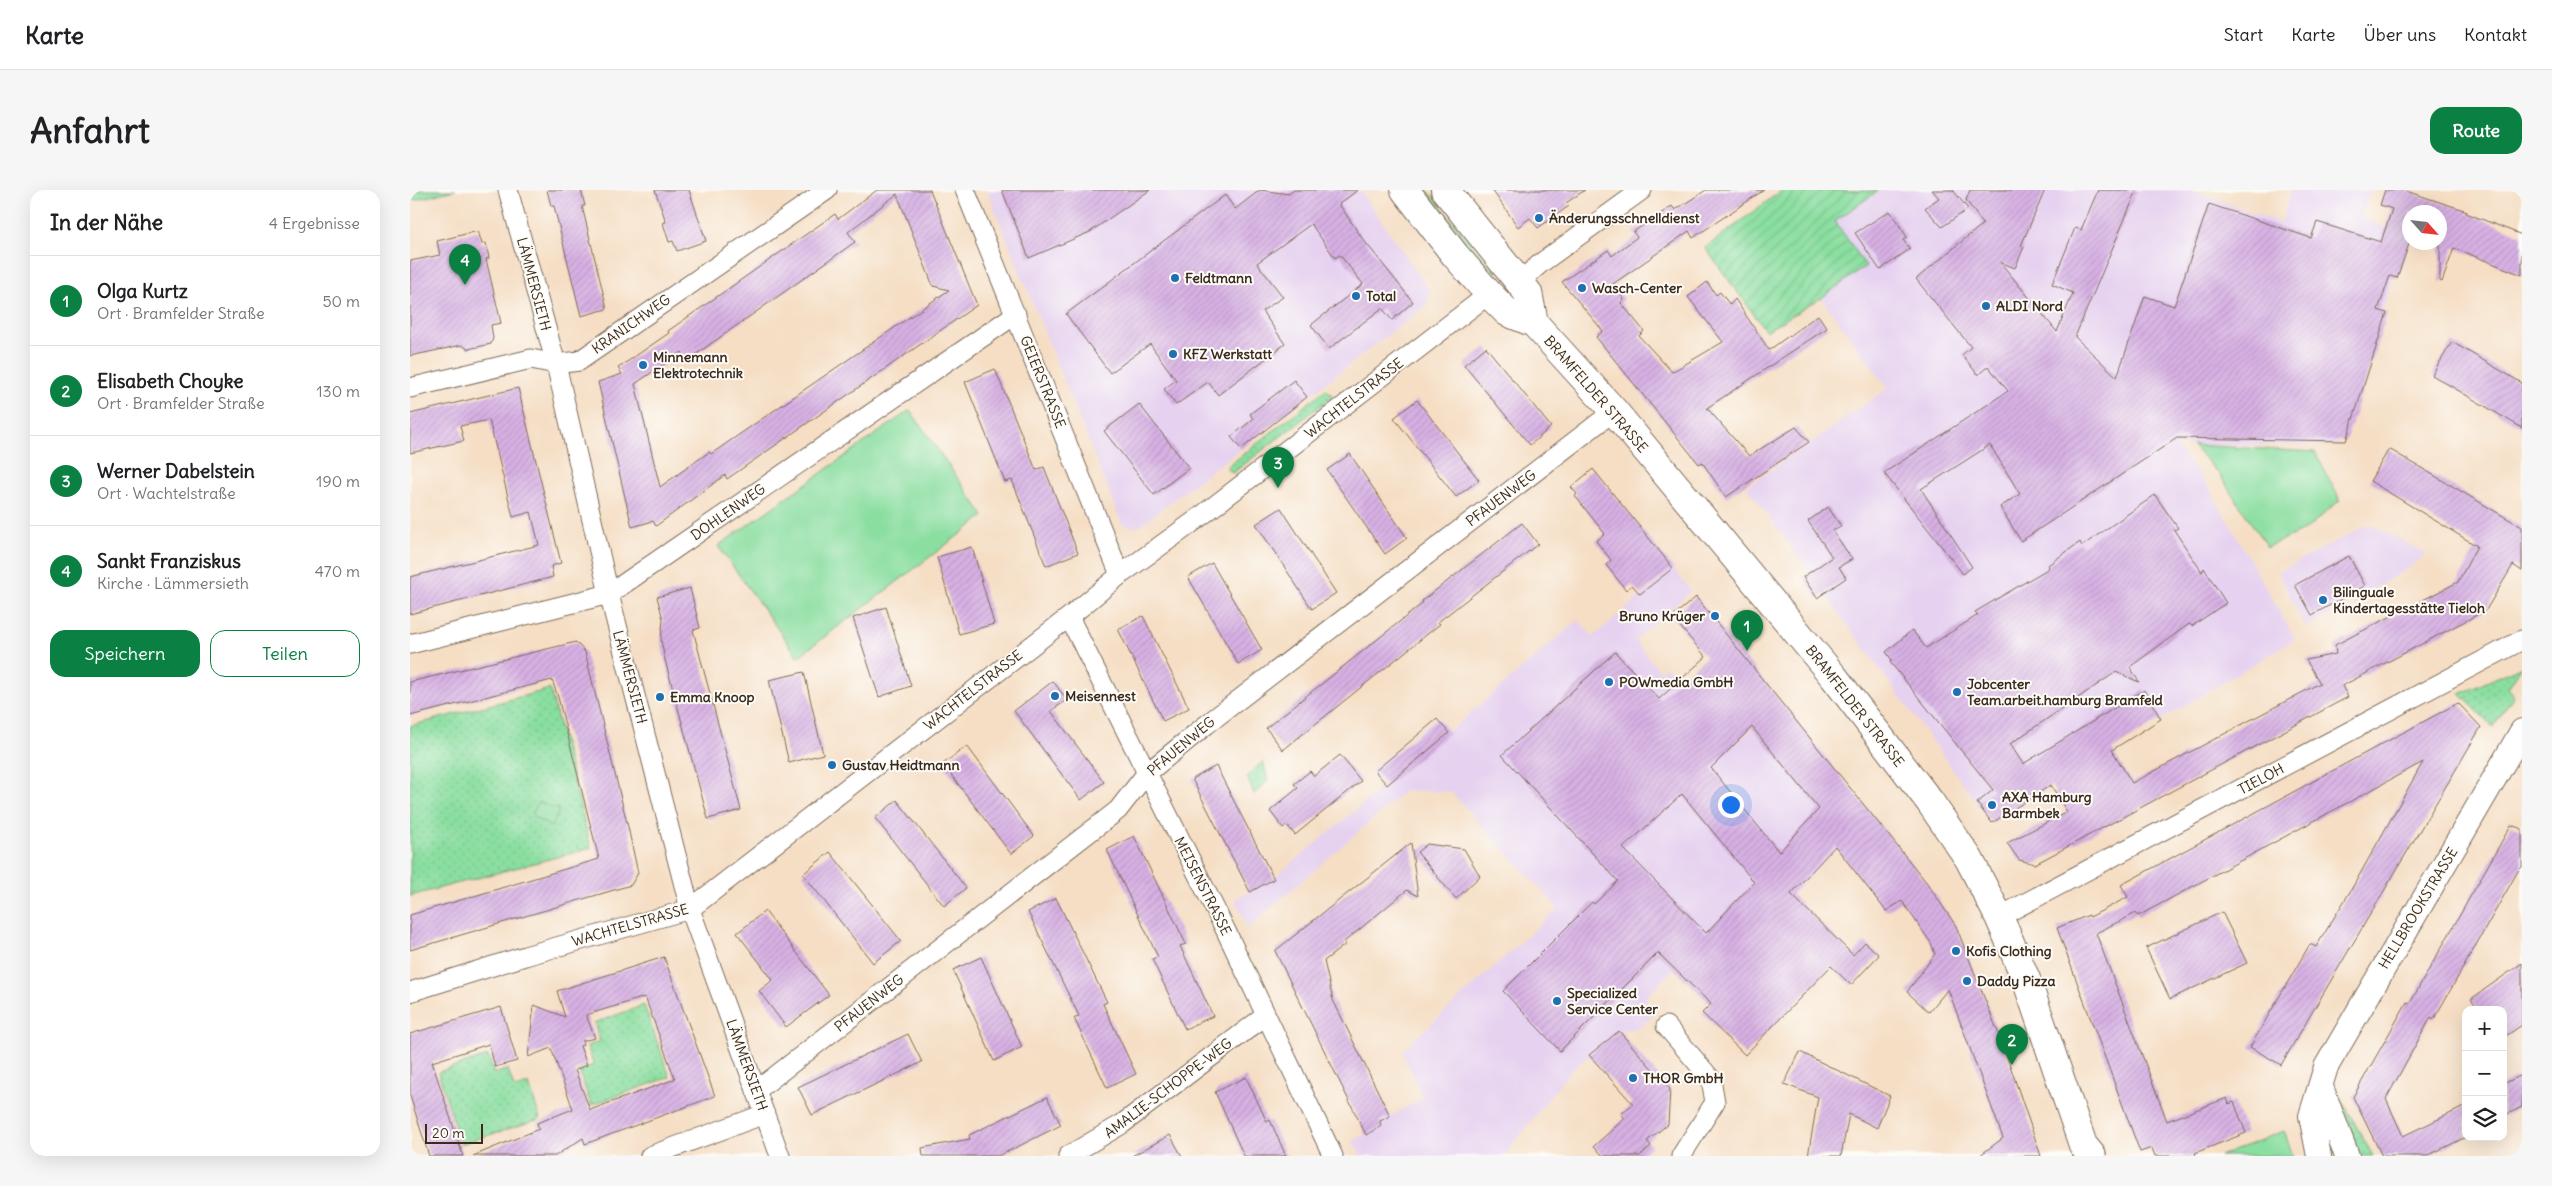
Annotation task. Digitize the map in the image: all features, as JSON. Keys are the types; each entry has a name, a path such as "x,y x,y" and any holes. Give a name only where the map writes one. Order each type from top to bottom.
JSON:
{"main road":[{"name":"BRAMFELDER STRASSE","path":"1405,190 1455,255 1506,312 1534,323 1614,411 1834,677 1930,802 1969,859 1999,917 2026,979 2086,1152"},
{"name":"BRAMFELDER STRASSE","path":"1445,190 1520,281 1528,294 1534,323"}],"street":[{"name":"LÄMMERSIETH","path":"508,190 556,364 608,594 690,909 780,1156"},
{"name":"KRANICHWEG","path":"410,388 531,359 556,364 579,361 827,190"},
{"name":"GEIERSTRASSE","path":"965,190 1120,575"},
{"path":"1520,281 1541,263 1642,190"},
{"name":"WACHTELSTRASSE","path":"410,992 521,957 690,909 1069,617 1120,575 1196,520 1489,294"},
{"name":"DOHLENWEG","path":"410,644 608,594 1016,314"},
{"name":"PFAUENWEG","path":"756,1091 1118,810 1146,774 1277,668 1614,411"},
{"name":"MEISENSTRASSE","path":"1069,617 1226,931 1333,1156"},
{"name":"TIELOH","path":"1999,917 2522,640"},
{"name":"HELLBROOKSTRASSE","path":"2319,1156 2311,1116 2326,1067 2522,731"},
{"name":"AMALIE-SCHOPPE-WEG","path":"1068,1156 1122,1124 1265,1016"},
{"path":"1666,1026 1711,1079 1715,1102 1681,1156"},
{"path":"2321,1087 2346,1156"},
{"path":"650,1156 765,1114"}],"shaded area":[{"path":"987,190 1360,190 1430,291 1427,305 1137,528 1122,524"},
{"path":"1881,190 2191,190 2281,223 2291,190 2371,190 2361,218 2402,234 2402,250 2337,445 2175,445 2208,486 2295,639 1991,822 1747,487 1888,388 1821,298 1866,266 1835,221"},
{"name":"Bilinguale Kindertagesstätte Tieloh","path":"2369,524 2426,553 2409,568 2306,628 2278,572"},
{"path":"1673,568 1691,591 1635,640 1660,672 1667,666 1736,744 1781,702 1870,812 1769,919 1746,891 1645,999 1654,1015 1639,1028 1620,1030 1570,1071 1504,1156 1361,1156 1353,1141 1381,1124 1380,1122 1423,1098 1402,1051 1558,908 1451,792 1406,790 1248,928 1235,899 1273,879 1384,786 1371,771 1437,717 1450,731 1578,620 1593,637"}],"green space":[{"path":"410,190 455,190 410,201"},
{"path":"1417,190 1427,190 1522,306 1519,309"},
{"path":"1782,190 1878,191 1835,221 1866,266 1821,298 1766,331 1705,248"},
{"path":"1326,389 1333,396 1233,473 1226,468"},
{"path":"910,410 984,516 798,657 718,546"},
{"path":"2192,445 2315,452 2340,500 2306,529 2267,547 2219,474"},
{"path":"2522,666 2508,688 2514,695 2493,727 2460,694"},
{"path":"550,689 591,848 410,896 410,726"},
{"path":"1263,761 1268,781 1254,794 1247,777"},
{"path":"538,802 559,810 552,827 532,816"},
{"path":"644,1005 670,1077 591,1105 579,1071 594,1065 587,1046 600,1041 594,1023"},
{"path":"488,1056 494,1074 508,1069 514,1088 529,1084 540,1119 461,1144 438,1072"},
{"path":"2340,1097 2373,1156 2360,1156"},
{"path":"2284,1131 2293,1156 2220,1156"}],"building":[{"path":"547,190 581,190 585,206 582,206 607,309 581,316 554,206 551,206"},
{"path":"655,190 689,190 706,241 677,251 673,241 669,242 663,223 666,222"},
{"path":"877,190 930,190 977,305 727,479 725,475 656,526 653,521 632,527 598,382 622,374 618,368 669,333 668,331 835,214 838,219","holes":["897,194 933,286 949,290 660,487 635,384 682,352 688,360 855,242 848,232"]},
{"path":"1002,190 1150,190 1090,232 1029,258"},
{"path":"1260,190 1289,194 1294,190 1358,190 1339,204 1362,238 1413,302 1392,320 1382,308 1329,349 1311,325 1363,284 1340,255 1335,258 1311,224 1257,263 1283,297 1262,311 1285,344 1218,395 1208,382 1176,405 1164,389 1176,380 1150,344 1110,373 1066,314 1225,195 1235,209"},
{"path":"1492,190 1585,190 1566,203 1569,206 1538,228 1530,218 1518,227"},
{"path":"1706,190 1764,190 1693,238 1689,231 1613,284 1624,299 1621,303 1644,331 1639,336 1672,372 1723,342 1688,297 1707,282 1716,295 1720,292 1730,305 1735,299 1769,350 1818,315 1827,328 1707,408 1749,456 1796,427 1809,442 1726,497 1702,462 1699,464 1596,337 1603,331 1562,282 1608,250 1612,256 1637,237 1633,232 1672,206 1675,210"},
{"path":"1932,190 1953,190 1968,209 1942,227 1925,208 1939,198"},
{"path":"1970,190 2045,190 2021,246 2024,247 2015,268 2000,262 2057,332 2073,293 2052,284 2075,228 2081,230 2098,190 2137,190 2075,337 2117,377 2145,296 2174,306 2209,204 2311,238 2317,222 2381,242 2392,209 2380,205 2385,190 2403,190 2467,211 2466,213 2522,235 2522,275 2454,248 2442,282 2440,281 2440,250 2447,250 2447,205 2402,205 2402,250 2407,250 2397,278 2390,276 2378,310 2387,313 2346,441 2177,438 2021,541 2000,507 2020,494 1990,445 1921,489 1972,567 1963,574 1884,473 2008,391 1988,366 1978,375 1962,355 1971,347 1916,279 1983,224 1966,200"},
{"path":"1890,211 1907,237 1903,240 1910,249 1880,270 1855,233"},
{"path":"478,231 482,244 486,243 489,258 486,259 501,323 491,325 493,338 491,344 468,349 462,345 410,356 410,261 440,255 437,241"},
{"path":"2452,342 2522,383 2522,428 2432,375"},
{"path":"1486,347 1551,427 1530,445 1464,365"},
{"path":"995,369 1036,470 1044,467 1078,553 1046,566 1012,480 1005,482 965,382"},
{"path":"1294,380 1307,397 1241,449 1231,437 1253,419 1250,414"},
{"path":"518,388 561,563 551,566 553,577 410,614 410,577 539,545 531,512 513,517 489,420 460,426 464,441 410,453 410,414"},
{"path":"1417,400 1479,480 1456,497 1394,418"},
{"path":"1139,404 1189,468 1154,495 1104,431"},
{"path":"2389,449 2522,527 2522,571 2513,565 2486,610 2342,686 2348,697 2035,864 2019,860 2007,843 2067,812 2051,785 1992,823 1977,803 1993,790 1890,662 1892,660 1886,652 1912,630 1926,648 1978,615 1975,612 2049,568 2048,565 2080,542 2082,546 2155,495 2178,528 2174,530 2202,572 2204,568 2226,603 2192,626 2189,624 2130,667 2139,682 2116,672 2010,744 2023,764 2144,690 2161,719 2112,750 2132,783 2320,683 2306,660 2336,654 2335,645 2458,582 2477,546 2370,481"},
{"path":"1350,454 1407,538 1385,554 1327,470"},
{"path":"1593,469 1673,568 1640,594 1632,585 1626,590 1606,565 1611,560 1596,541 1605,534 1575,496 1577,494 1571,487"},
{"path":"1828,507 1841,526 1833,531 1852,559 1839,567 1846,578 1817,598 1803,577 1832,557 1808,521"},
{"path":"1281,508 1336,593 1312,609 1256,524"},
{"path":"1522,523 1538,544 1438,622 1440,624 1283,750 1266,728 1423,603 1422,601"},
{"path":"972,547 994,624 959,634 937,557"},
{"path":"2349,556 2365,586 2312,615 2295,585"},
{"path":"1212,563 1262,650 1238,664 1188,577"},
{"path":"690,588 700,628 693,630 741,810 708,819 665,660 661,640 663,619 657,597"},
{"path":"1696,597 1927,883 1956,926 2003,1045 2041,1156 1979,1156 2003,1138 1948,989 1929,1012 1907,992 1935,954 1931,943 1902,901 1886,911 1835,846 1791,894 1853,955 1865,942 1879,955 1851,985 1831,966 1745,1055 1702,1013 1711,1004 1658,953 1560,1051 1503,991 1592,902 1594,904 1618,881 1502,755 1615,652 1659,699 1706,657 1672,617","holes":["1752,727 1819,809 1779,852 1711,768","1682,794 1754,882 1706,933 1623,848"]},
{"path":"886,607 911,686 879,697 853,618"},
{"path":"1143,616 1189,708 1163,721 1118,629"},
{"path":"576,642 585,652 638,873 631,885 410,950 410,915 599,859 552,680 410,716 410,682"},
{"path":"804,672 823,754 789,763 769,680"},
{"path":"1053,681 1067,700 1051,711 1104,782 1081,800 1014,711"},
{"path":"2458,703 2481,727 2281,1065 2250,1047 2310,944 2316,947 2351,890 2423,762 2138,916 2136,913 2096,933 2167,1121 2227,1098 2229,1104 2234,1102 2246,1133 2195,1153 2196,1156 2155,1156 2152,1148 2140,1152 2057,928 2089,915 2090,917 2128,897 2121,885"},
{"path":"1437,719 1449,733 1387,785 1375,771"},
{"path":"967,746 1034,836 1011,854 943,764"},
{"path":"1340,755 1361,781 1295,835 1287,825 1283,828 1270,811 1298,788 1294,784 1310,771 1314,776"},
{"path":"1216,766 1274,879 1250,892 1192,779"},
{"path":"897,800 966,888 944,906 875,818"},
{"path":"2511,825 2522,829 2522,867 2434,1019 2431,1017 2386,1099 2403,1136 2462,1108 2462,1139 2427,1156 2382,1156 2353,1097 2407,1002 2410,1003"},
{"path":"1134,836 1186,944 1180,946 1213,1016 1185,1029 1152,959 1158,957 1107,850"},
{"path":"1411,843 1418,896 1407,890 1324,961 1333,1000 1390,1116 1380,1121 1381,1126 1366,1135 1275,951"},
{"path":"1427,844 1464,849 1480,876 1456,899 1417,852"},
{"path":"830,852 901,941 873,963 803,874"},
{"path":"1056,898 1107,1002 1103,1004 1136,1074 1107,1088 1074,1018 1079,1016 1028,912"},
{"path":"765,911 829,995 786,1027 759,991 773,980 737,933"},
{"path":"2222,912 2247,963 2170,999 2146,948"},
{"path":"664,957 715,1096 585,1144 583,1138 555,1156 473,1156 539,1129 537,1123 573,1109 551,1048 528,1057 534,1005 565,1017 557,991","holes":["645,997 675,1079 590,1110 575,1070 587,1065 580,1046 583,1045 582,1041 595,1038 586,1015"]},
{"path":"981,957 1022,1047 994,1061 953,970"},
{"path":"2522,963 2522,1025 2507,1035 2507,1006 2476,1006 2471,999"},
{"path":"501,1007 517,1061 495,1067 489,1044 432,1062 463,1156 429,1156 410,1096 410,1034"},
{"path":"1619,1031 1670,1089 1668,1124 1647,1141 1651,1146 1640,1156 1603,1156 1594,1146 1625,1118 1621,1114 1633,1104 1589,1055"},
{"path":"908,1034 922,1062 812,1115 798,1087"},
{"path":"1800,1052 1890,1096 1877,1128 1849,1114 1841,1156 1808,1156 1818,1097 1784,1084"},
{"path":"2522,1075 2522,1107 2507,1114 2507,1096 2507,1082"},
{"path":"1246,1077 1267,1122 1270,1120 1286,1156 1244,1156 1215,1092"},
{"path":"1047,1097 1061,1125 998,1156 923,1156 922,1148 970,1139 969,1135"},
{"path":"1170,1135 1182,1156 1132,1156"}],"place":[{"name":"Änderungsschnelldienst","path":"1539,218"},
{"name":"Feldtmann","path":"1175,278"},
{"name":"Sankt Franziskus","path":"465,285"},
{"name":"Wasch-Center","path":"1582,288"},
{"name":"Total","path":"1356,296"},
{"name":"ALDI Nord","path":"1986,306"},
{"name":"KFZ Werkstatt","path":"1173,354"},
{"name":"Minnemann Elektrotechnik","path":"643,365"},
{"name":"Werner Dabelstein","path":"1278,488"},
{"name":"Bilinguale Kindertagesstätte Tieloh","path":"2323,600"},
{"name":"Bruno Krüger","path":"1715,616"},
{"name":"Olga Kurtz","path":"1747,651"},
{"name":"POWmedia GmbH","path":"1609,682"},
{"name":"Jobcenter Team.arbeit.hamburg Bramfeld","path":"1957,692"},
{"name":"Meisennest","path":"1055,696"},
{"name":"Emma Knoop","path":"660,697"},
{"name":"Gustav Heidtmann","path":"832,765"},
{"name":"AXA Hamburg Barmbek","path":"1992,805"},
{"name":"Kofis Clothing","path":"1956,951"},
{"name":"Daddy Pizza","path":"1967,981"},
{"name":"Specialized Service Center","path":"1557,1001"},
{"name":"Elisabeth Choyke","path":"2012,1065"},
{"name":"THOR GmbH","path":"1633,1078"}]}
